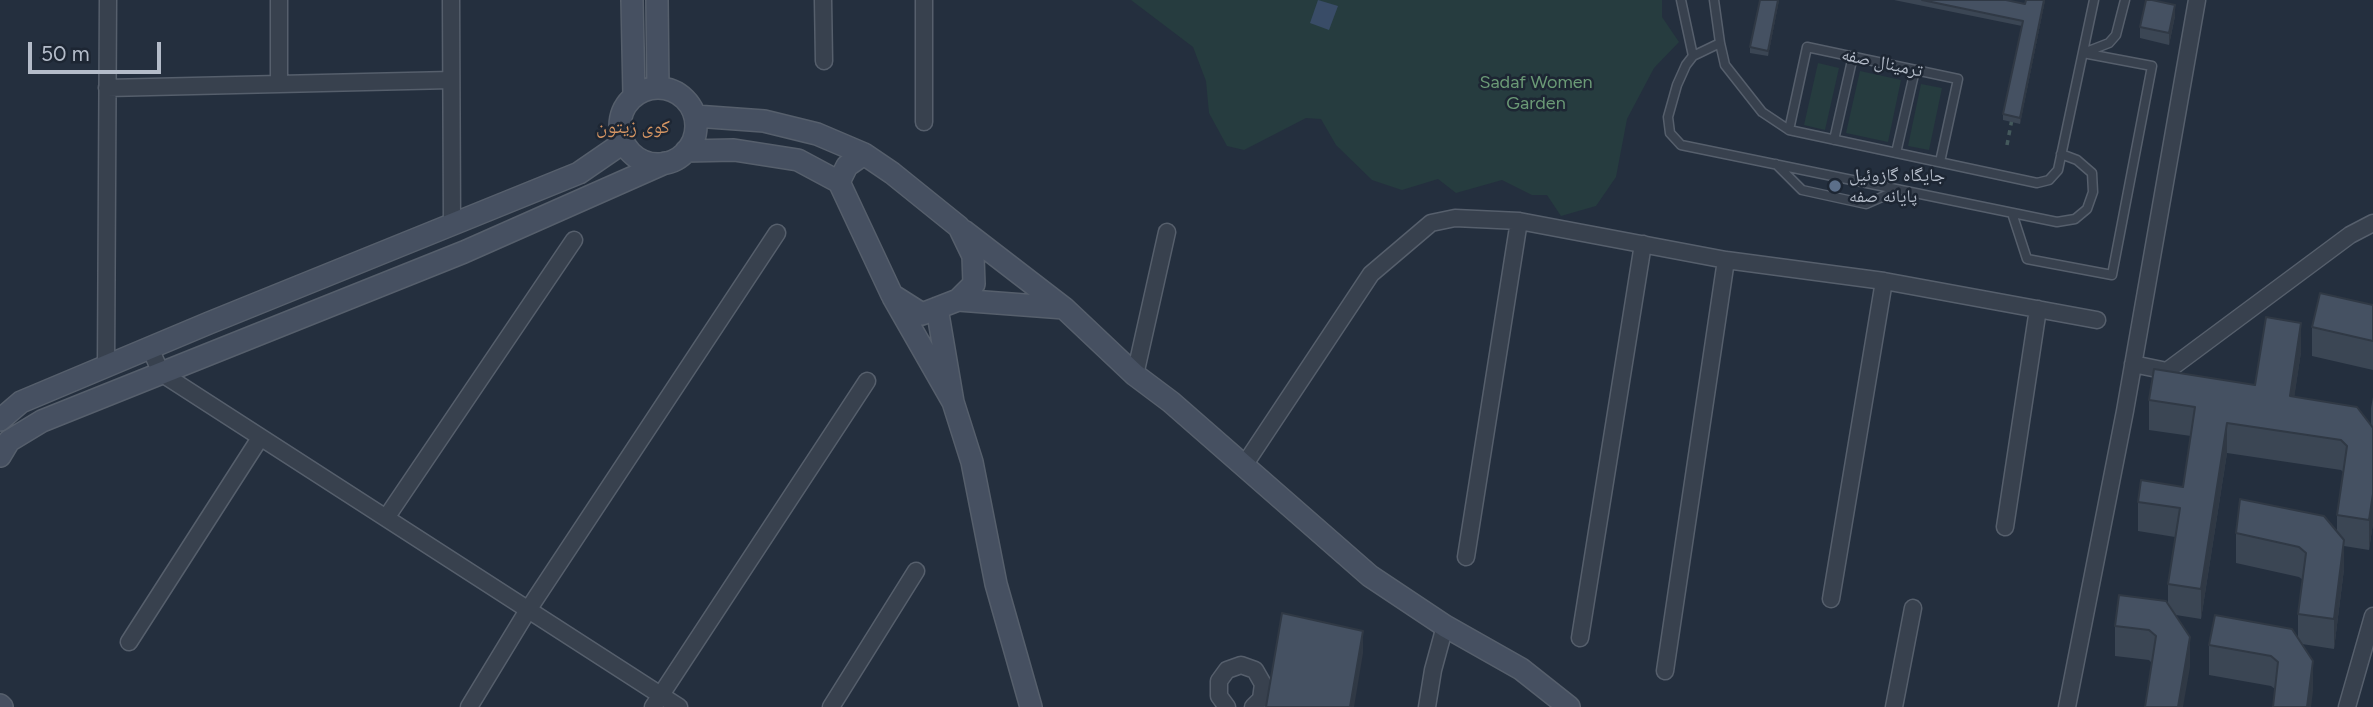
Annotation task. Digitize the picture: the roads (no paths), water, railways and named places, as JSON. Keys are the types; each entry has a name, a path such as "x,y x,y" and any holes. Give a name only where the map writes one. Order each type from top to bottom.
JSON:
{"street":[{"path":"106,368 108,0"},
{"path":"279,0 279,84"},
{"path":"451,0 452,224"},
{"path":"632,0 634,96"},
{"path":"657,0 658,87"},
{"path":"823,0 824,61"},
{"path":"924,0 924,122"},
{"path":"2067,707 2133,364 2197,0"},
{"path":"107,88 451,80"},
{"path":"0,456 9,441 43,421 464,253 677,159 693,141 695,116 690,104 681,95 658,87 634,96 625,106 620,130 630,152 652,163 665,163"},
{"path":"695,116 764,121 817,134 864,154 1065,308 1135,375 1171,402 1370,576 1445,626 1521,669 1567,706"},
{"path":"0,421 21,402 579,173 624,142"},
{"path":"686,151 734,150 798,160 839,182 892,295 953,402"},
{"path":"839,182 847,166 864,154"},
{"path":"1243,467 1371,274 1431,223 1455,218 1519,221 1726,260 1884,281 2097,320"},
{"path":"1466,557 1519,221"},
{"path":"2133,364 2167,371 2350,235 2373,223"},
{"path":"892,295 922,314 958,300 974,284 974,256 959,227"},
{"path":"1135,375 1167,232"},
{"path":"469,707 528,610 777,233"},
{"path":"386,518 573,240"},
{"path":"1580,638 1643,244"},
{"path":"1665,671 1726,260"},
{"path":"1831,599 1884,281"},
{"path":"958,300 1065,308"},
{"path":"937,309 953,402 972,462 996,584 1031,707"},
{"path":"2005,527 2038,309"},
{"path":"150,348 160,373 528,610 657,701 678,707"},
{"path":"657,701 867,381"},
{"path":"129,642 260,438"},
{"path":"831,707 916,571"},
{"path":"1894,707 1913,608"},
{"path":"2347,707 2373,618"},
{"path":"1427,707 1433,670 1445,626"},
{"path":"1227,707 1219,696 1219,681 1227,670 1241,665 1255,670 1263,684 1261,699 1253,707"}],"lane":[{"path":"1681,0 1693,56"},
{"path":"1714,0 1726,65 1762,112 1789,130 2037,183 2049,180 2058,170 2094,0"},
{"path":"2083,53 2109,43 2116,35 2125,0"},
{"path":"1720,43 1693,56 1686,65 1671,103 1668,117 1670,133 1681,145 2057,222 2075,219 2087,209 2094,192 2092,173 2077,160 2062,154"},
{"name":"ترمینال صفه","path":"1789,130 1807,47 1853,56 1958,79 1940,162"},
{"path":"2012,213 2027,259 2112,275 2152,66 2083,53"},
{"path":"1834,140 1853,56"},
{"path":"1896,153 1915,70"},
{"path":"1776,164 1802,190 1867,204 1900,190"}],"water":[{"path":"1318,0 1338,6 1329,30 1310,23"}],"place":[{"name":"جایگاه گازوئیل پایانه صفه","path":"1835,186"}],"district":[{"name":"کوی زیتون","path":"633,127"}],"park label":[{"name":"Sadaf Women Garden","path":"1536,93"}]}
